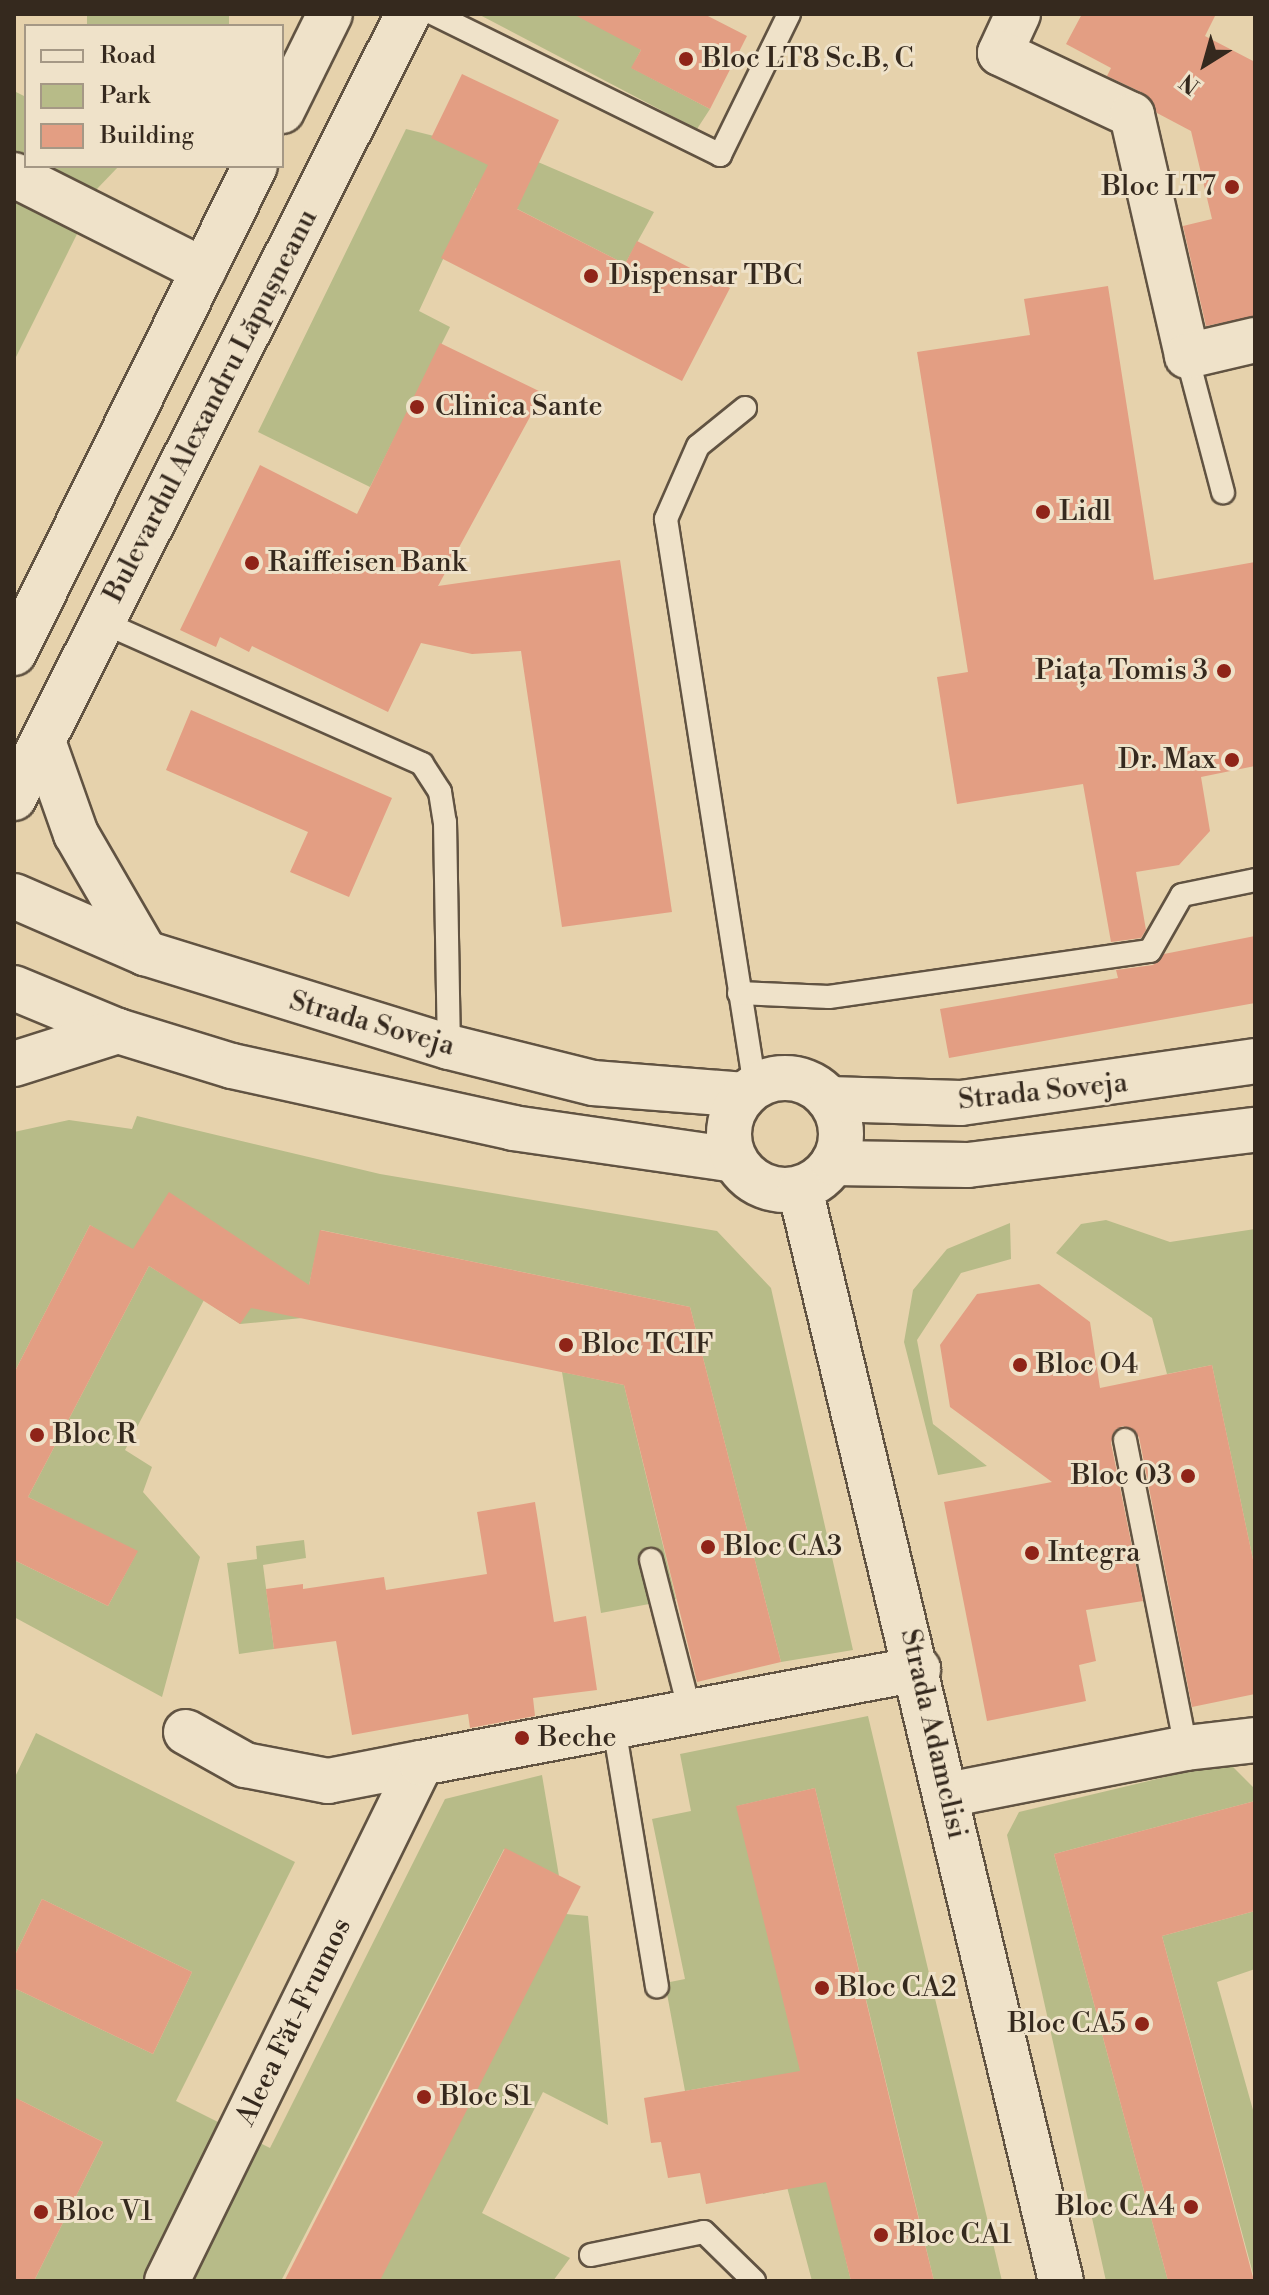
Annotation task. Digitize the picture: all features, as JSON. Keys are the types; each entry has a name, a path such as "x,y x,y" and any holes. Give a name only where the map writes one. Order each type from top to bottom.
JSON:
{"main road":[{"path":"284,107 330,14"},
{"name":"Bulevardul Alexandru Lăpușneanu","path":"14,798 408,14"},
{"path":"1018,14 1000,53 1132,115 1187,356 1255,340"},
{"path":"14,653 254,168"},
{"path":"14,175 203,270"},
{"path":"43,741 76,834 145,953"},
{"name":"Strada Soveja","path":"14,896 145,953 449,1047 593,1083 750,1091"},
{"path":"14,988 118,1031 232,1066 513,1128 735,1160"},
{"path":"14,1064 118,1031"},
{"name":"Strada Soveja","path":"829,1099 961,1103 1255,1061"},
{"path":"817,1176 841,1130 829,1099 802,1081 785,1078 750,1091 731,1119 735,1160 755,1182 770,1188 817,1176 968,1165 1255,1130"},
{"name":"Strada Adamclisi","path":"817,1176 918,1669 1061,2281"},
{"path":"186,1732 245,1765 328,1781 918,1669"},
{"path":"947,1795 1186,1748 1255,1740"},
{"name":"Aleea Făt-Frumos","path":"167,2281 421,1763"}],"lane":[{"path":"434,14 720,155 789,14"},
{"path":"1187,356 1223,492"},
{"path":"745,408 698,446 666,519 739,993 750,1091"},
{"path":"102,622 422,764 440,792 445,822 449,1047"},
{"path":"739,993 829,997 1150,951 1182,895 1255,880"},
{"path":"1125,1440 1186,1748"},
{"path":"651,1560 690,1712"},
{"path":"614,1727 657,1986"},
{"path":"591,2255 704,2232 754,2281"}],"green space":[{"path":"87,14 229,14 229,24 87,24"},
{"path":"478,14 597,14 641,50 632,68 710,109 697,129"},
{"path":"14,91 24,96 24,158 14,153"},
{"path":"406,129 538,162 654,212 625,264 476,188 419,311 450,327 370,487 258,432"},
{"path":"45,168 117,168 94,192"},
{"path":"14,189 82,224 14,361"},
{"path":"137,1116 380,1174 717,1231 771,1288 853,1650 781,1662 690,1307 321,1230 302,1318 240,1324 90,1225 14,1373 14,1132 69,1120 132,1129"},
{"path":"1106,1220 1170,1242 1255,1229 1255,1569 1212,1365 1167,1374 1152,1318 1056,1253 1081,1224"},
{"path":"1010,1223 1011,1259 961,1273 917,1340 933,1424 987,1466 938,1475 904,1342 913,1290 947,1249"},
{"path":"149,1266 204,1300 125,1450 152,1467 143,1492 200,1557 162,1697 14,1617 14,1560 108,1606 137,1552 28,1497"},
{"path":"562,1372 624,1385 676,1599 601,1613"},
{"path":"304,1540 306,1558 263,1565 274,1649 239,1654 227,1563 257,1559 256,1546"},
{"path":"868,1716 1002,2281 934,2281 815,1788 737,1806 851,2281 812,2281 787,2187 763,2194 741,2081 685,2091 665,1983 685,1979 652,1819 691,1811 680,1754"},
{"path":"36,1733 295,1862 176,2101 270,2148 445,1799 542,1775 559,1876 504,1849 281,2281 34,2281 103,2142 20,2100 14,2111 14,1988 153,2054 192,1972 42,1899 14,1957 14,1779"},
{"path":"1228,1762 1255,1789 1255,1801 1054,1854 1168,2281 1106,2281 1007,1835 1019,1812"},
{"path":"1255,1911 1255,1969 1217,1982 1255,2117 1255,2281 1162,1936"},
{"path":"566,1914 588,1916 608,2125 543,2092 482,2213 570,2258 553,2281 377,2281"}],"building":[{"name":"Bloc LT8 Sc.B, C","path":"573,14 704,14 747,36 710,109 631,68 641,50"},
{"name":"Bloc LT7","path":"1082,14 1216,14 1205,36 1255,62 1255,316 1206,326 1183,226 1212,219 1191,131 1157,113 1143,93 1107,76 1111,68 1066,44"},
{"name":"Dispensar TBC","path":"462,74 559,120 517,209 625,264 637,241 730,288 682,381 441,258 488,165 431,138"},
{"name":"Lidl","path":"1108,286 1154,580 1255,562 1255,766 1201,777 1210,831 1179,865 1136,872 1146,930 1141,938 1111,942 1083,784 957,804 937,677 968,672 917,352 1030,335 1024,299"},
{"path":"440,343 543,393 438,586 620,560 672,912 562,927 521,651 472,654 421,643 388,712 252,646 249,652 220,637 216,647 180,630 260,465 357,514"},
{"path":"191,710 392,798 349,897 290,872 308,832 166,770"},
{"path":"1255,936 1255,1003 949,1058 940,1009 1118,978 1116,970 1153,965 1164,954"},
{"path":"169,1192 309,1285 320,1230 690,1307 781,1662 697,1682 624,1385 251,1308 240,1324 149,1266 28,1497 138,1551 108,1606 14,1560 14,1373 90,1225 133,1249"},
{"path":"1039,1284 1090,1322 1100,1388 1212,1365 1255,1569 1255,1694 1192,1707 1139,1437 1123,1426 1115,1430 1111,1443 1143,1601 1086,1610 1096,1661 1079,1665 1086,1701 987,1721 944,1502 1052,1482 950,1407 940,1345 977,1294"},
{"path":"535,1502 554,1622 586,1616 597,1690 533,1698 535,1716 470,1728 468,1714 352,1735 336,1641 274,1649 266,1589 303,1584 303,1589 384,1577 386,1590 487,1574 477,1512"},
{"path":"815,1788 934,2281 851,2281 826,2182 706,2204 700,2173 668,2178 661,2142 651,2143 644,2098 800,2071 736,1806"},
{"name":"Bloc CA5","path":"1255,1801 1255,1911 1162,1936 1254,2281 1168,2281 1054,1854"},
{"name":"Bloc S1","path":"505,1848 581,1887 380,2281 284,2281"},
{"path":"42,1899 192,1972 153,2054 14,1988 14,1957"},
{"name":"Bloc V1","path":"14,2097 103,2142 34,2281 14,2281"}],"place":[{"name":"Bloc LT8 Sc.B, C","path":"686,59"},
{"name":"Bloc LT7","path":"1232,187"},
{"name":"Dispensar TBC","path":"591,276"},
{"name":"Clinica Sante","path":"417,407"},
{"name":"Lidl","path":"1043,512"},
{"name":"Raiffeisen Bank","path":"252,563"},
{"name":"Piața Tomis 3","path":"1224,671"},
{"name":"Dr. Max","path":"1232,760"},
{"name":"Bloc TCIF","path":"566,1345"},
{"name":"Bloc O4","path":"1020,1365"},
{"name":"Bloc R","path":"37,1435"},
{"name":"Bloc O3","path":"1188,1476"},
{"name":"Bloc CA3","path":"708,1547"},
{"name":"Integra","path":"1032,1553"},
{"name":"Beche","path":"522,1738"},
{"name":"Bloc CA2","path":"822,1988"},
{"name":"Bloc CA5","path":"1142,2024"},
{"name":"Bloc S1","path":"424,2097"},
{"name":"Bloc CA4","path":"1191,2207"},
{"name":"Bloc V1","path":"41,2212"},
{"name":"Bloc CA1","path":"881,2235"}]}
